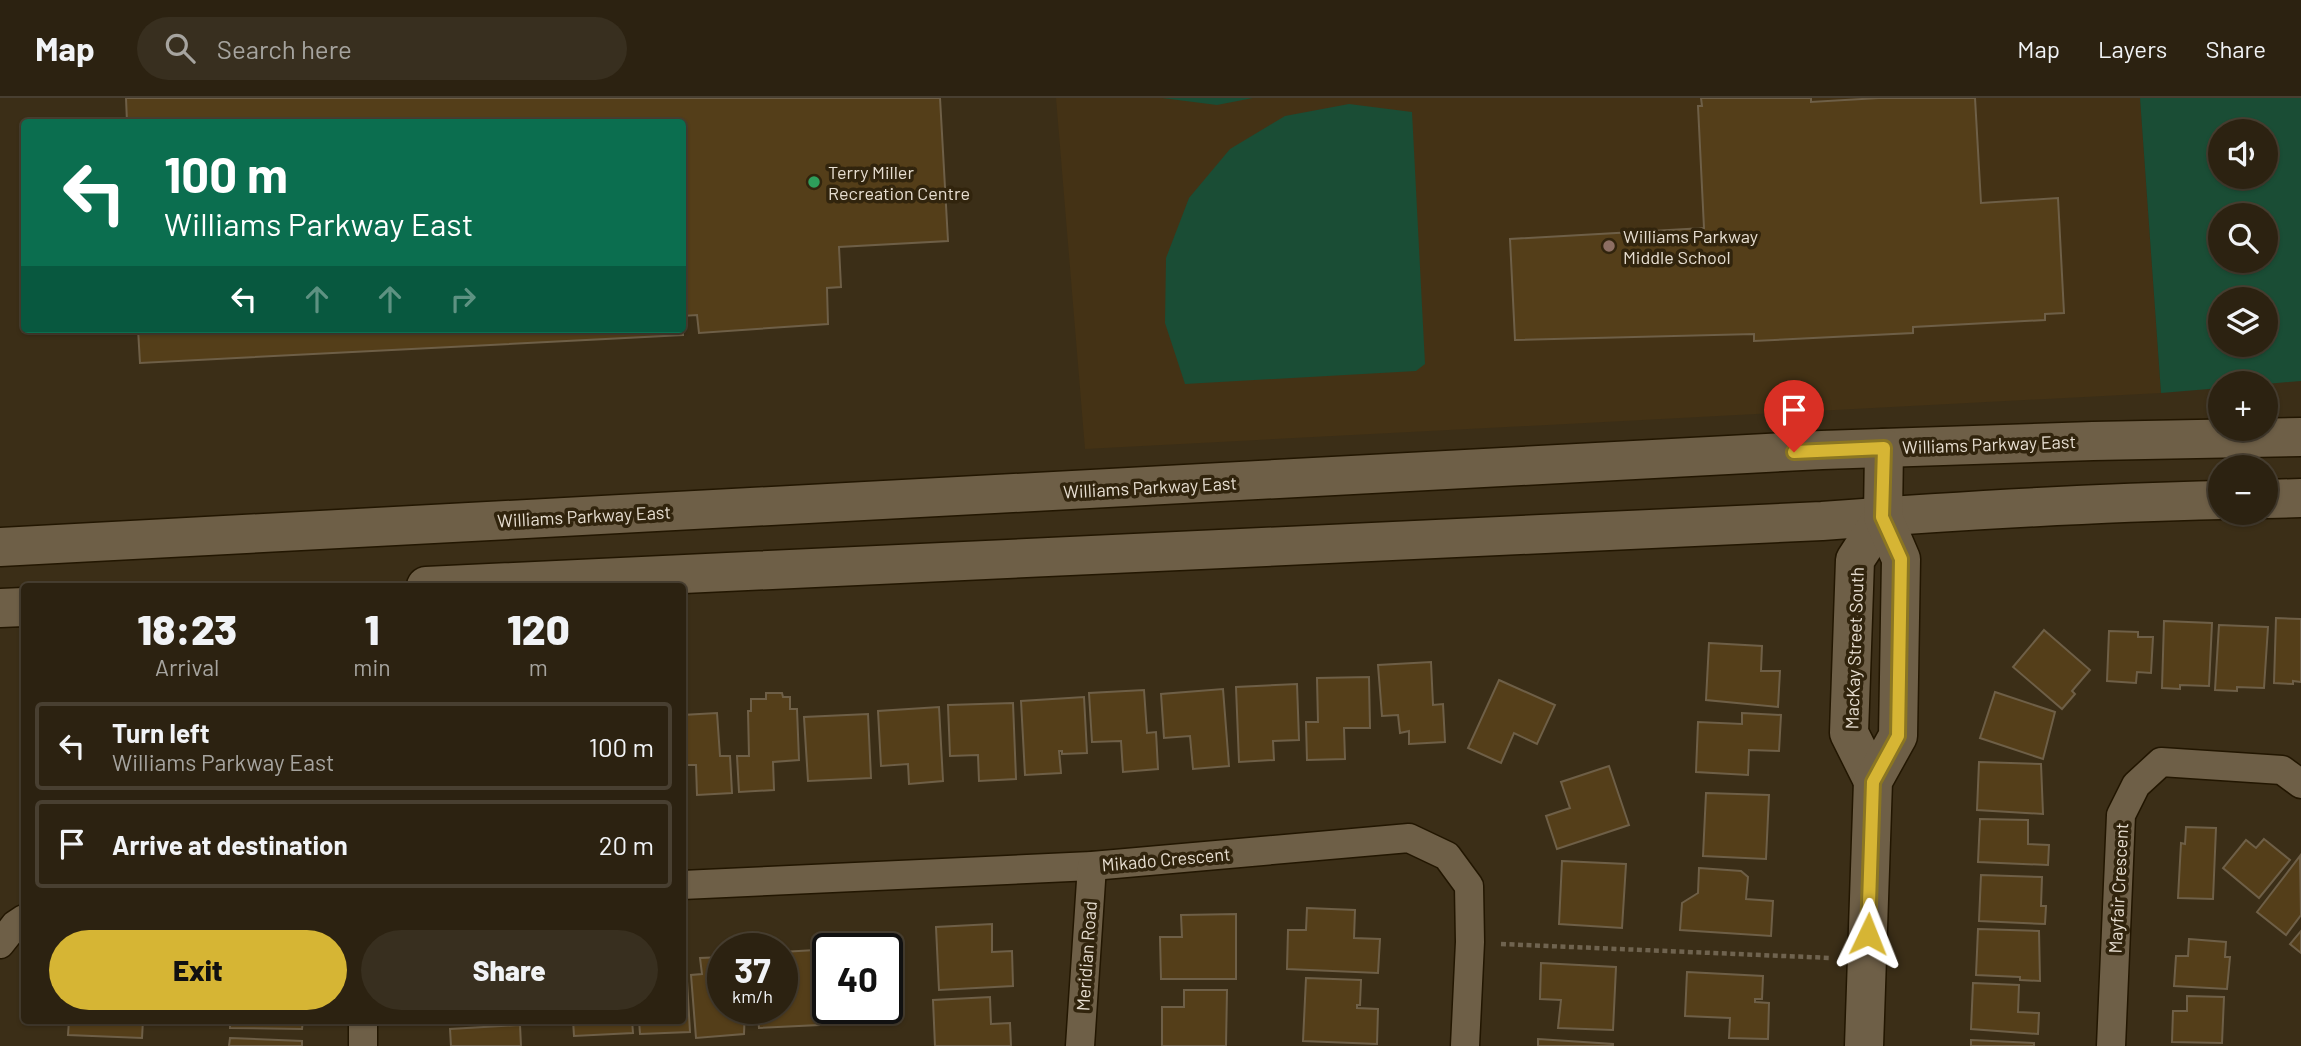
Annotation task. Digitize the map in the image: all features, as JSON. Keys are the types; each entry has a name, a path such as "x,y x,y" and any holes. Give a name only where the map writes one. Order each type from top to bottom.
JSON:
{"main road":[{"name":"Williams Parkway East","path":"0,547 1884,448 2106,440 2301,438"},
{"path":"1864,1046 1873,782 1898,736 1901,559 1882,517 1884,448"},
{"path":"2278,499 2301,498"},
{"path":"489,583 1882,517 2109,503 2208,500"},
{"path":"0,608 21,607"}],"street":[{"name":"Mayfair Crescent","path":"2111,1046 2121,815 2136,785 2161,762 2282,770 2301,784"},
{"name":"Mikado Crescent","path":"686,886 1092,866 1409,838 1447,856 1469,886 1470,942 1465,1046"},
{"name":"Meridian Road","path":"1080,1046 1092,866"},
{"path":"0,944 21,921"},
{"path":"363,1024 363,1046"}],"path":[{"path":"1470,942 1867,959"}],"shaded area":[{"name":"Williams Parkway Middle School","path":"1056,98 2140,98 2161,393 1085,449"}],"green space":[{"path":"1162,98 1253,98 1217,105"},
{"path":"2140,98 2301,98 2301,381 2278,383 2278,371 2208,371 2208,389 2161,393"},
{"path":"1349,104 1412,112 1425,364 1416,371 1185,384 1165,323 1166,258 1189,198 1230,149 1285,116"}],"building":[{"name":"Terry Miller Recreation Centre","path":"126,98 940,98 948,241 839,247 841,287 827,288 828,324 699,333 697,315 686,316 686,119 127,119"},
{"path":"1701,98 1811,98 1811,102 1879,98 1975,98 1981,203 2058,198 2064,313 2045,314 2045,320 1913,327 1913,333 1754,341 1754,334 1515,340 1510,239 1704,228 1698,106 1702,106"},
{"path":"138,333 683,335 140,363"},
{"path":"2276,618 2301,619 2301,682 2274,683"},
{"path":"2164,621 2212,623 2209,686 2180,685 2180,689 2162,688"},
{"path":"2219,625 2268,627 2264,688 2237,687 2237,691 2215,690"},
{"path":"2044,630 2090,670 2072,691 2075,694 2062,709 2013,667"},
{"path":"2109,631 2138,632 2138,637 2153,637 2151,673 2137,672 2136,683 2107,681"},
{"path":"1709,643 1762,646 1761,671 1780,671 1778,707 1706,700"},
{"path":"1431,662 1433,705 1443,704 1445,742 1409,744 1409,731 1400,733 1398,715 1382,716 1378,665"},
{"path":"1369,677 1370,728 1344,728 1345,759 1307,760 1306,722 1318,722 1317,678"},
{"path":"1499,680 1555,705 1537,744 1514,733 1501,763 1468,748"},
{"path":"1297,684 1299,740 1273,741 1274,760 1239,762 1236,687"},
{"path":"1223,689 1229,766 1193,769 1190,736 1164,738 1161,694"},
{"path":"1144,690 1147,733 1156,732 1158,769 1123,772 1121,741 1092,742 1089,693"},
{"path":"1995,692 2055,712 2043,759 1980,738"},
{"path":"766,693 782,693 783,697 790,697 790,709 797,709 799,760 773,762 774,790 739,792 737,756 749,756 748,711 751,711 751,699 766,699"},
{"path":"1084,697 1087,753 1062,754 1062,751 1059,751 1061,773 1025,775 1021,701"},
{"path":"1013,703 1016,779 979,781 978,755 950,756 948,705"},
{"path":"939,707 943,781 909,784 908,764 881,766 878,711"},
{"path":"717,713 720,756 730,756 732,793 697,795 696,765 686,765 686,715"},
{"path":"1742,713 1781,715 1779,751 1749,750 1748,775 1696,772 1698,722 1742,724"},
{"path":"868,714 871,778 808,781 804,717"},
{"path":"1979,762 2041,764 2043,814 1977,810"},
{"path":"1609,766 1629,825 1557,849 1546,816 1570,808 1561,782"},
{"path":"1706,793 1769,795 1766,859 1703,856"},
{"path":"1980,819 2028,820 2028,844 2049,845 2048,865 1978,862"},
{"path":"2186,827 2216,828 2213,899 2178,898 2181,843 2185,844"},
{"path":"2264,839 2290,860 2259,898 2223,868 2246,840 2256,848"},
{"path":"2300,856 2301,915 2286,935 2257,912"},
{"path":"1562,861 1626,864 1622,928 1559,924"},
{"path":"1699,868 1741,871 1748,877 1746,899 1773,901 1771,936 1680,930 1682,903 1698,893"},
{"path":"1981,875 2042,877 2041,906 2046,906 2045,924 1979,921"},
{"path":"1307,908 1355,910 1354,938 1380,939 1378,973 1287,969 1288,930 1306,930"},
{"path":"1236,914 1236,979 1161,979 1160,937 1182,937 1181,915"},
{"path":"992,924 992,952 1012,951 1013,986 939,990 936,927"},
{"path":"1978,929 2039,931 2040,981 2020,980 2020,977 1976,975"},
{"path":"2301,931 2301,953 2290,944"},
{"path":"2189,939 2226,942 2225,957 2230,957 2227,989 2174,986 2176,956 2188,956"},
{"path":"812,950 812,1024 819,1025 759,1028 759,1024 798,1024 798,951"},
{"path":"700,958 707,958 707,1024 744,1024 744,1034 696,1038 691,975 702,974"},
{"path":"1541,963 1616,967 1613,1030 1558,1028 1561,1000 1540,999"},
{"path":"686,964 690,1032 640,1034 639,1024 686,1024"},
{"path":"1687,972 1763,976 1762,999 1755,999 1755,1002 1769,1003 1768,1039 1729,1038 1730,1018 1685,1016"},
{"path":"1306,978 1361,980 1360,1005 1357,1005 1357,1008 1378,1009 1377,1044 1303,1041"},
{"path":"1973,983 2019,985 2018,1012 2039,1013 2038,1034 1971,1029"},
{"path":"1184,990 1227,990 1226,1046 1162,1046 1162,1007 1184,1007"},
{"path":"2187,996 2224,997 2222,1043 2172,1042 2173,1011 2187,1011"},
{"path":"990,997 991,1024 1010,1023 1011,1046 935,1046 933,1000"},
{"path":"69,1024 143,1024 142,1038 68,1035"},
{"path":"230,1024 303,1024 302,1029 230,1028"},
{"path":"573,1024 632,1024 633,1033 574,1036"},
{"path":"520,1025 521,1046 451,1046 450,1029"},
{"path":"230,1038 302,1041 302,1046 229,1046"},
{"path":"1538,1039 1613,1044 1613,1046 1538,1046"},
{"path":"1971,1040 2034,1043 2034,1046 1971,1046"}],"place":[{"name":"Terry Miller Recreation Centre","path":"814,182"},
{"name":"Williams Parkway Middle School","path":"1609,246"}],"route":[{"path":"1794,452 1884,448 1882,517 1901,559 1898,736 1873,782 1868,934"}]}
